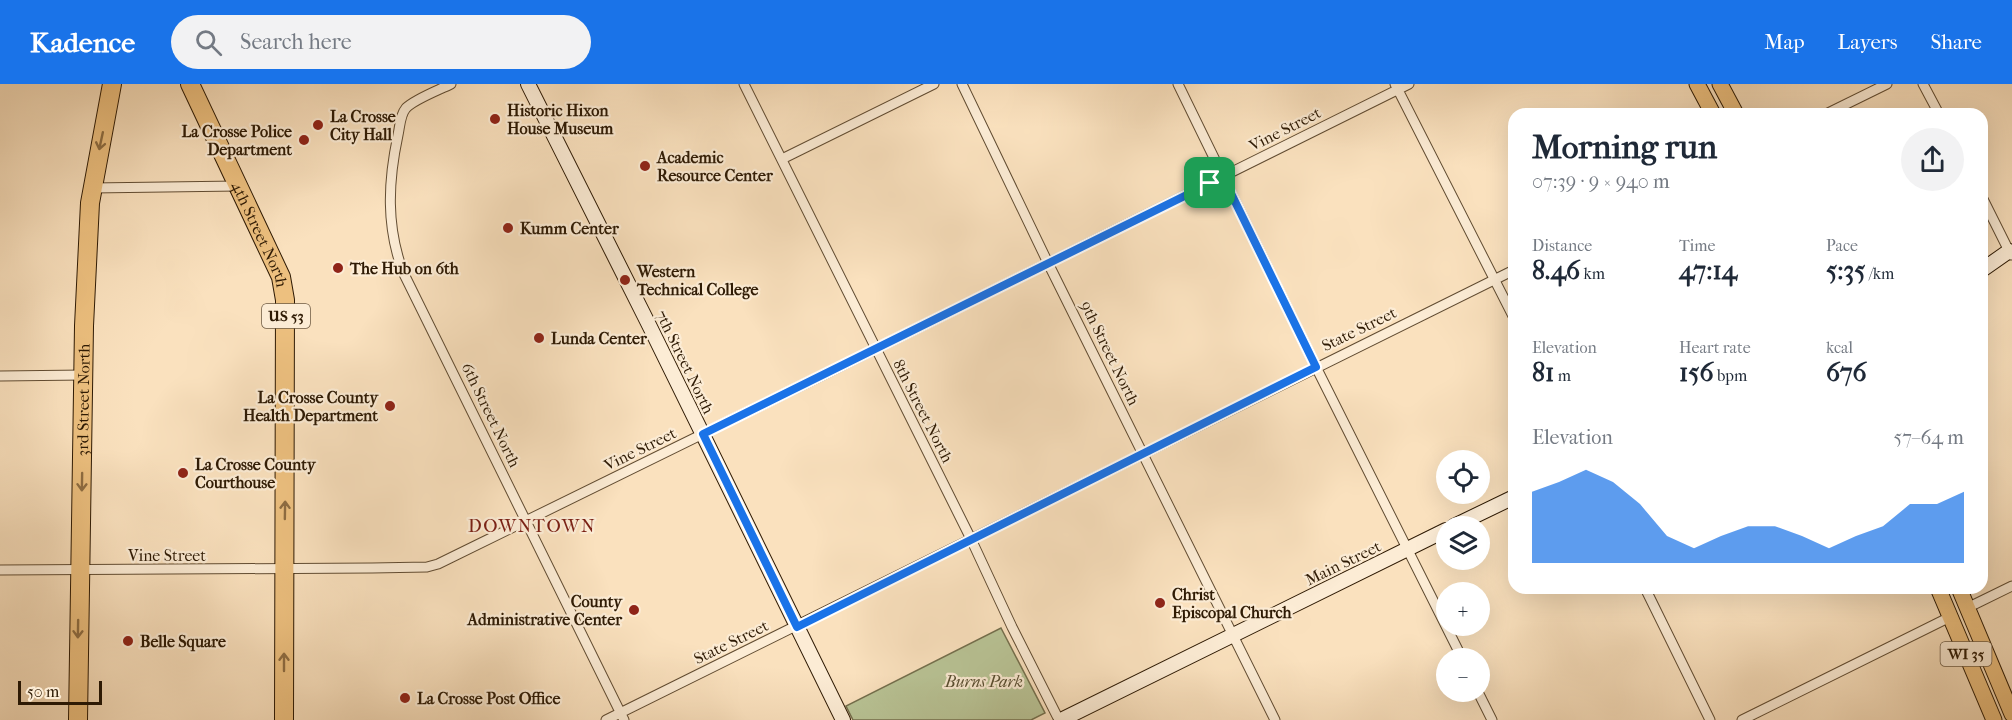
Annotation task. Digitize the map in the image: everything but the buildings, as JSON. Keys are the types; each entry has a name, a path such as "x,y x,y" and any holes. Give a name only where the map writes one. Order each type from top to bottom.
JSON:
{"highway":[{"name":"3rd Street North","path":"78,720 85,314 92,188 112,84"},
{"name":"4th Street North","path":"190,84 281,277 285,300 284,720"}],"main road":[{"name":"7th Street North","path":"528,84 843,720"},
{"path":"1697,84 1710,108"},
{"path":"1720,84 1733,108"},
{"path":"1988,258 2011,252"},
{"path":"1988,266 2011,252"},
{"path":"1475,516 1508,500"},
{"name":"Main Street","path":"1060,720 1436,535"},
{"name":"WI 35","path":"1941,594 1994,720"},
{"name":"WI 35","path":"1961,594 2012,714"}],"street":[{"name":"6th Street North","path":"451,84 413,103 404,111 393,157 389,189 390,219 395,247 404,272 622,717"},
{"name":"8th Street North","path":"744,84 1060,720"},
{"path":"782,159 934,84"},
{"name":"9th Street North","path":"962,84 1048,263 1275,720"},
{"path":"1178,84 1316,367 1457,648"},
{"name":"Vine Street","path":"0,570 427,567 451,559 1223,177 1396,87 1409,84"},
{"path":"1838,108 1887,84"},
{"path":"1923,84 1936,108"},
{"path":"1396,87 1508,307"},
{"path":"92,188 238,186"},
{"path":"1988,208 2011,252"},
{"name":"State Street","path":"606,720 622,717 971,539 1508,273"},
{"path":"0,376 84,375"},
{"path":"1967,608 2012,586"},
{"path":"1648,594 1710,720"},
{"path":"1742,720 1950,616"},
{"path":"1483,702 1492,720"}],"green space":[{"name":"Burns Park","path":"1001,628 1045,713 1031,720 853,720 846,706"}],"place":[{"name":"Historic Hixon House Museum","path":"495,119"},
{"name":"La Crosse City Hall","path":"318,125"},
{"name":"La Crosse Police Department","path":"304,140"},
{"name":"Academic Resource Center","path":"645,166"},
{"name":"Kumm Center","path":"508,228"},
{"name":"The Hub on 6th","path":"338,268"},
{"name":"Western Technical College","path":"625,280"},
{"name":"Lunda Center","path":"539,338"},
{"name":"La Crosse County Health Department","path":"390,406"},
{"name":"La Crosse County Courthouse","path":"183,473"},
{"name":"Christ Episcopal Church","path":"1160,603"},
{"name":"County Administrative Center","path":"634,610"},
{"name":"Belle Square","path":"128,641"},
{"name":"La Crosse Post Office","path":"405,698"}],"district":[{"name":"DOWNTOWN","path":"532,526"}],"route":[{"path":"1223,177 1316,367 797,627 703,434 1210,183 1223,177"}]}
